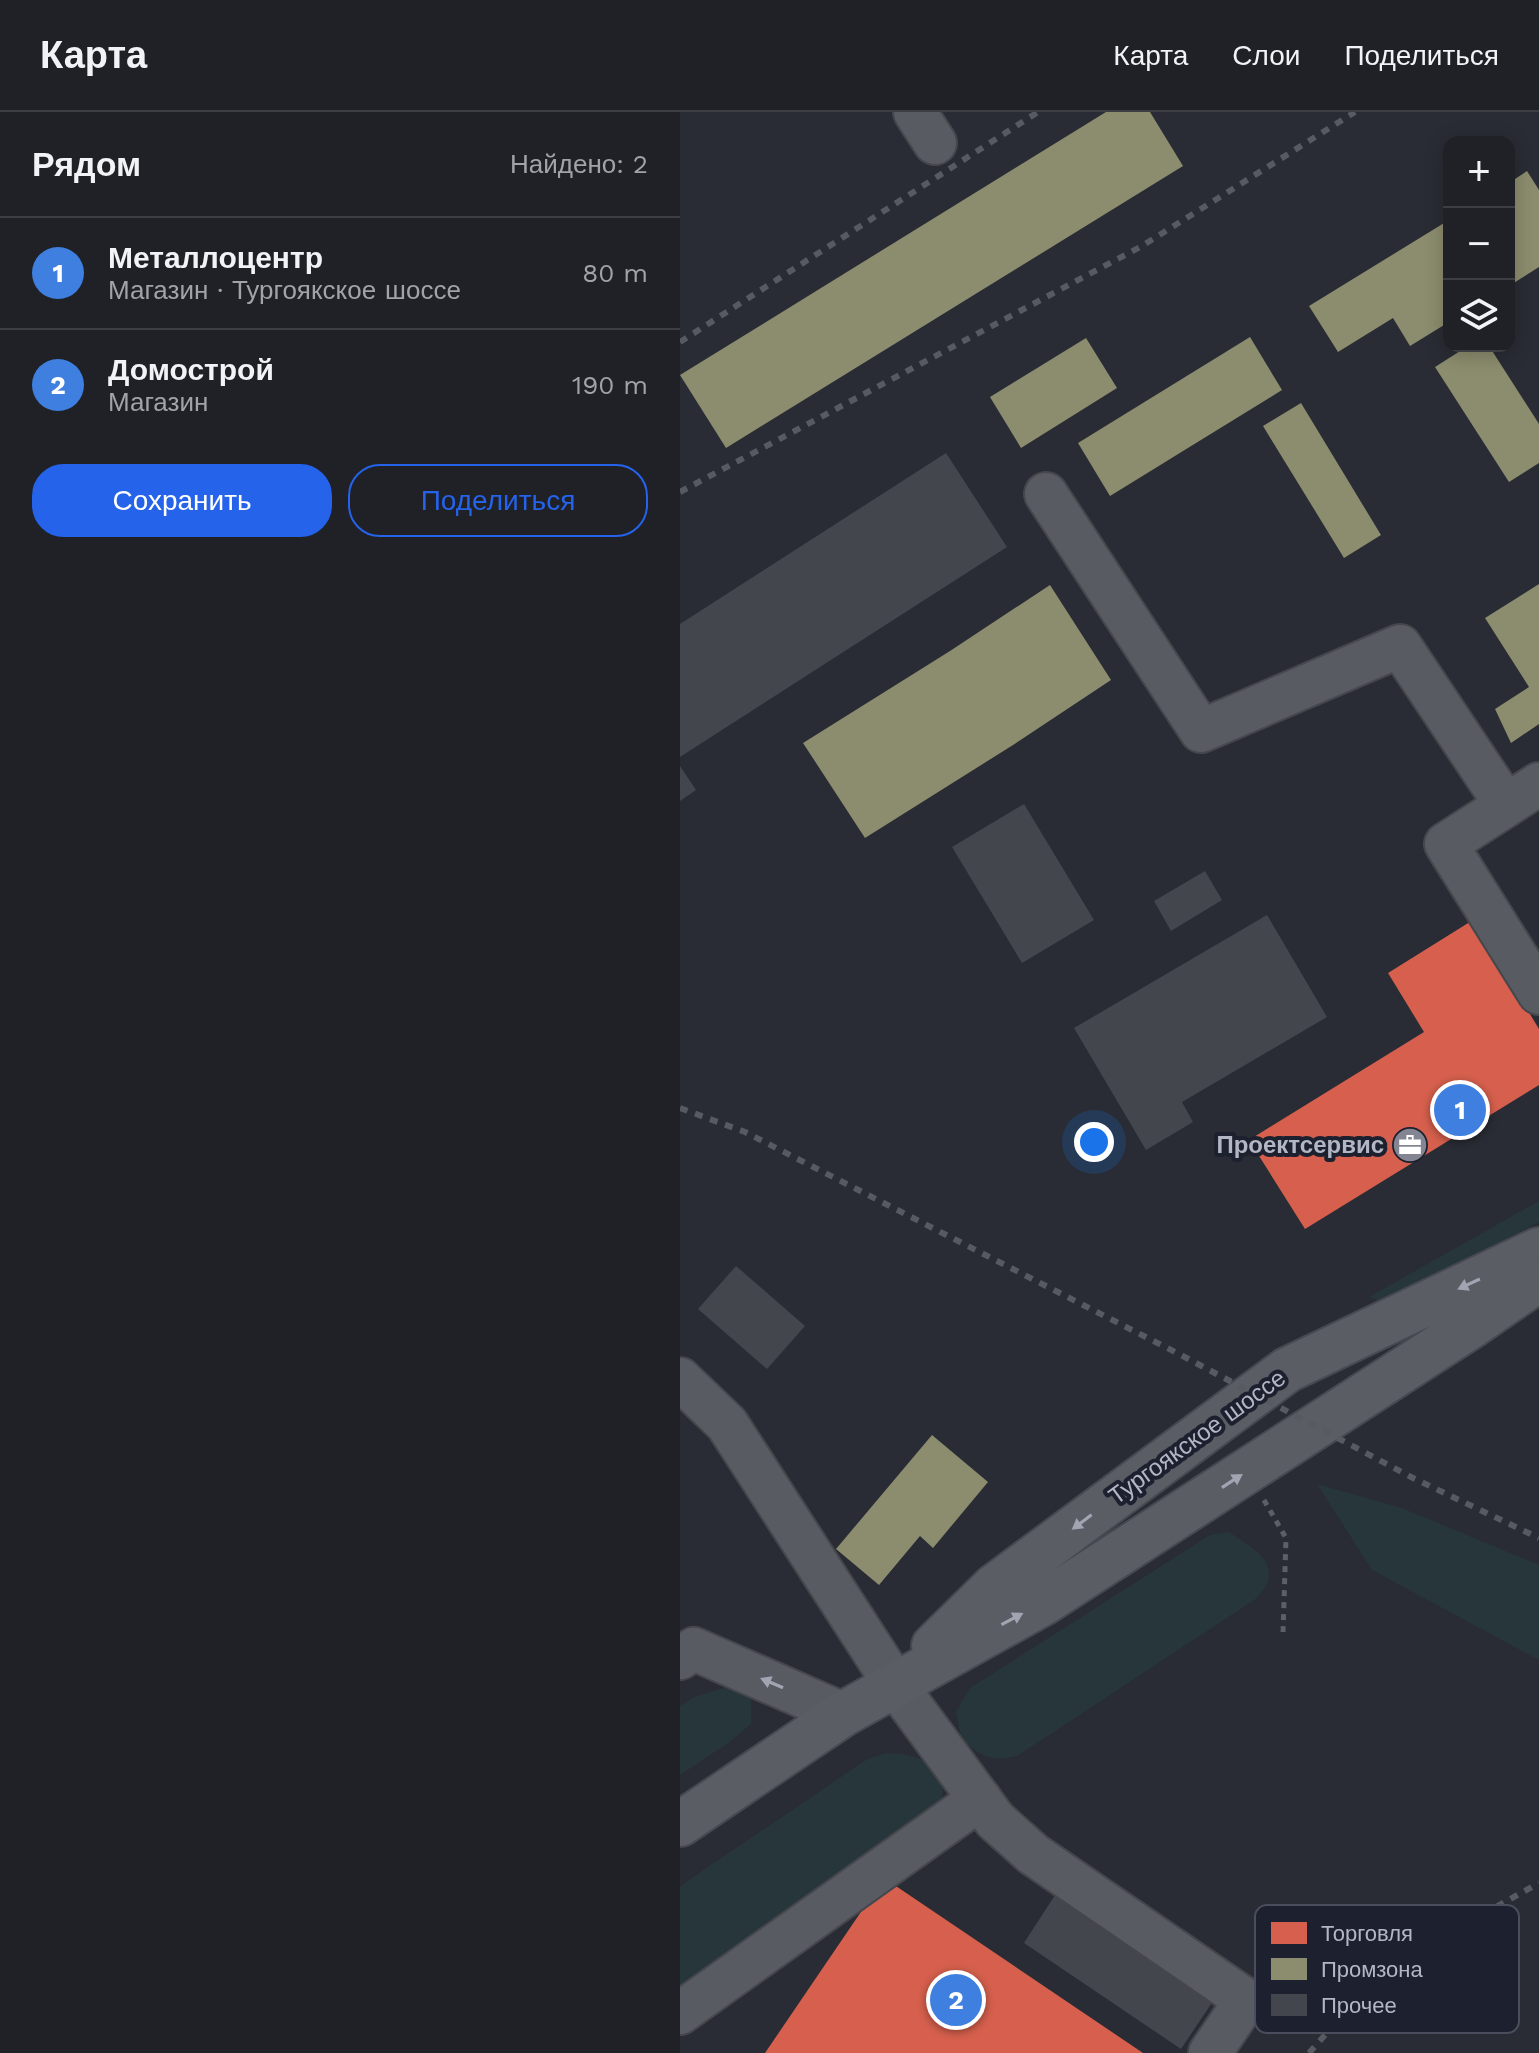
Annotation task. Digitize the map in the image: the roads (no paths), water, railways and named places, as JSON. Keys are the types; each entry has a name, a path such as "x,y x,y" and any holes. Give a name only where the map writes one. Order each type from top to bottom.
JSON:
{"main road":[{"name":"Тургоякское шоссе","path":"894,1683 994,1587 1287,1370 1539,1250"},
{"name":"Тургоякское шоссе","path":"680,1824 843,1714 1043,1603 1539,1279"}],"lane":[{"path":"1046,494 1201,731 1400,646 1522,795 1446,844 1539,993"},
{"path":"680,1379 727,1424 894,1683 995,1820 1033,1854 1246,2000 1210,2053"},
{"path":"680,1658 694,1649 843,1714"},
{"path":"680,2013 980,1799"}],"railway":[{"path":"680,342 1038,112"},
{"path":"680,492 1142,246 1355,112"},
{"path":"680,1108 745,1132 1179,1354 1413,1478 1539,1538"},
{"path":"1500,1905 1539,1883"},
{"path":"1309,2053 1327,2033"}],"place":[{"name":"Металлоцентр","path":"1460,1110"},
{"name":"Проектсервис","path":"1410,1145"},
{"name":"Домострой","path":"956,2000"}]}
